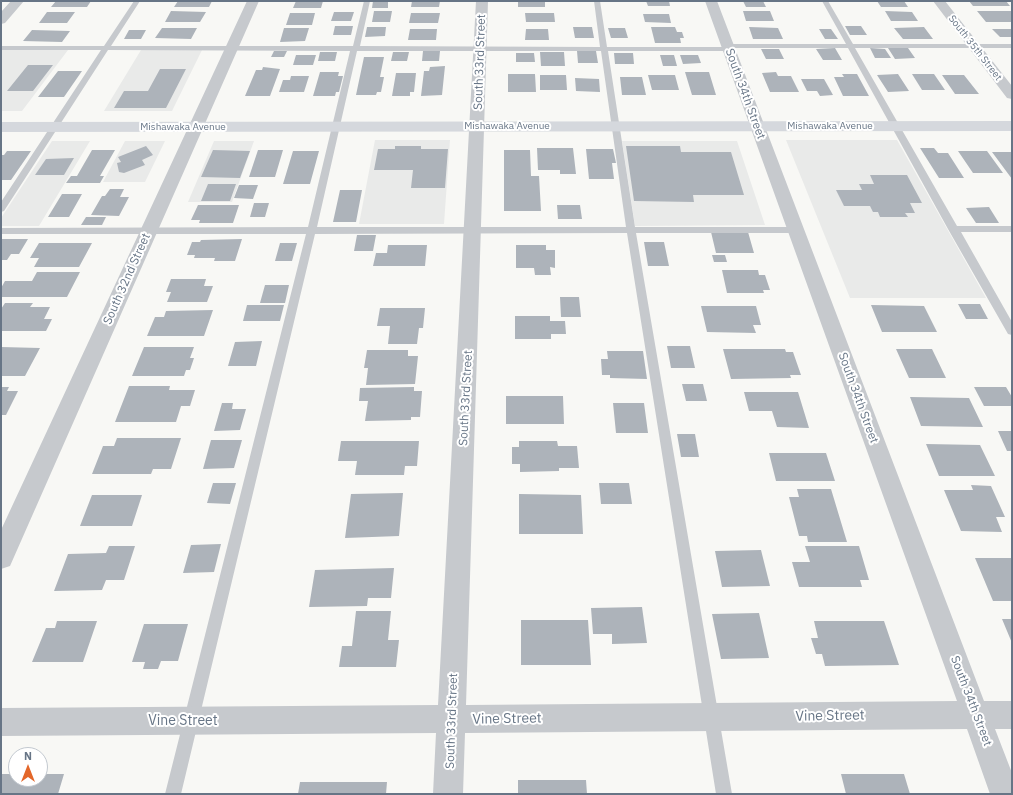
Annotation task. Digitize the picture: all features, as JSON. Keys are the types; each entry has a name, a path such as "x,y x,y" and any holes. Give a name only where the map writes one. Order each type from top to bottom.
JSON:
{"main road":[{"name":"Mishawaka Avenue","path":"1,127 1012,126"}],"street":[{"path":"1,20 18,1"},
{"name":"South 32nd Street","path":"1,557 253,1"},
{"name":"South 33rd Street","path":"448,794 482,1"},
{"name":"South 34th Street","path":"711,1 756,126 1005,794"},
{"name":"South 35th Street","path":"939,1 1012,95"},
{"name":"Vine Street","path":"1,722 1012,715"}],"lane":[{"path":"1,209 137,1"},
{"path":"174,794 367,1"},
{"path":"597,1 606,48 631,231 724,794"},
{"path":"825,1 1012,331"},
{"path":"1,48 480,49 1012,46"},
{"path":"953,229 1012,229"},
{"path":"1,231 795,230"}],"shaded area":[{"path":"2,50 68,50 22,111 1,111"},
{"path":"141,50 202,50 172,111 104,111"},
{"path":"375,140 450,140 444,224 359,224"},
{"path":"786,140 897,140 986,298 850,298"},
{"path":"52,141 90,141 39,226 1,226 1,218"},
{"path":"125,141 165,141 145,182 103,182"},
{"path":"214,141 254,141 232,202 188,202"},
{"path":"622,141 737,141 765,225 635,226"}],"building":[{"path":"56,1 91,1 87,7 51,7"},
{"path":"178,1 212,1 209,7 174,7"},
{"path":"296,1 323,1 321,8 293,8"},
{"path":"373,1 388,1 388,8 372,8"},
{"path":"412,1 440,1 439,7 411,7"},
{"path":"518,1 545,1 545,7 518,7"},
{"path":"646,1 669,1 670,6 648,6"},
{"path":"743,1 763,1 766,7 746,7"},
{"path":"877,1 904,1 908,7 881,7"},
{"path":"969,1 1006,1 1010,6 973,6"},
{"path":"171,11 206,12 200,22 165,22"},
{"path":"374,11 392,11 390,22 372,22"},
{"path":"743,11 770,11 774,21 746,21"},
{"path":"885,11 912,12 918,21 891,21"},
{"path":"977,11 1012,11 1012,22 986,22"},
{"path":"47,12 75,12 67,23 39,23"},
{"path":"334,12 354,12 351,21 331,21"},
{"path":"290,13 315,13 312,25 286,25"},
{"path":"411,13 440,13 438,23 409,23"},
{"path":"525,13 554,13 555,22 526,22"},
{"path":"643,14 669,14 671,23 645,22"},
{"path":"335,26 353,26 351,35 333,35"},
{"path":"845,26 861,26 867,35 850,35"},
{"path":"367,27 386,27 385,36 365,37"},
{"path":"573,27 592,27 594,38 575,38"},
{"path":"651,27 675,27 677,32 682,32 684,38 680,38 681,43 655,43"},
{"path":"749,27 778,28 783,39 753,39"},
{"path":"924,27 933,39 903,39 894,28"},
{"path":"162,28 197,28 191,39 155,38"},
{"path":"284,28 309,28 305,41 280,42"},
{"path":"608,28 625,28 628,38 611,38"},
{"path":"410,29 437,29 436,40 408,40"},
{"path":"526,29 548,29 549,40 525,40"},
{"path":"819,29 831,29 838,39 825,39"},
{"path":"992,29 1012,29 1012,37 1000,37"},
{"path":"32,30 70,31 62,42 23,41"},
{"path":"129,30 146,30 141,39 124,39"},
{"path":"835,48 842,60 823,60 816,49"},
{"path":"870,48 885,49 891,58 875,58"},
{"path":"888,48 908,48 915,58 895,59"},
{"path":"761,49 779,49 784,59 766,59"},
{"path":"274,51 287,51 284,57 271,57"},
{"path":"423,51 440,51 439,61 422,61"},
{"path":"577,51 596,51 598,63 578,63"},
{"path":"320,52 337,52 335,61 318,61"},
{"path":"393,52 409,52 407,61 391,61"},
{"path":"540,52 564,52 565,66 541,66"},
{"path":"516,53 534,53 535,62 516,62"},
{"path":"614,53 633,53 634,64 615,64"},
{"path":"296,55 316,55 313,65 293,65"},
{"path":"660,55 674,55 677,66 663,66"},
{"path":"680,55 698,55 701,63 683,64"},
{"path":"364,57 384,57 380,77 384,77 381,92 377,92 376,95 356,95"},
{"path":"28,65 53,65 33,91 7,91"},
{"path":"445,66 442,95 421,96 424,71 429,71 430,67"},
{"path":"263,67 280,69 270,96 245,96 256,70 262,70"},
{"path":"160,69 186,69 166,108 114,108 124,91 148,91"},
{"path":"58,71 82,71 64,97 38,97"},
{"path":"320,72 339,72 338,76 343,76 339,92 336,92 335,96 313,96"},
{"path":"685,72 709,72 716,95 692,95"},
{"path":"776,72 778,76 791,76 799,92 770,92 762,73"},
{"path":"396,73 416,73 414,92 410,92 410,96 392,96"},
{"path":"508,74 535,74 536,92 508,92"},
{"path":"842,74 857,74 869,96 843,96 834,77 844,77"},
{"path":"898,74 909,91 888,92 877,75"},
{"path":"912,74 934,74 945,90 922,90"},
{"path":"540,75 566,75 567,90 540,90"},
{"path":"648,75 675,75 679,90 652,90"},
{"path":"942,75 964,75 979,94 955,94"},
{"path":"291,76 309,76 304,92 279,92 283,80 290,80"},
{"path":"620,77 642,77 646,95 622,95"},
{"path":"575,78 599,79 600,92 576,91"},
{"path":"801,79 824,79 833,95 820,96 817,91 807,91"},
{"path":"146,146 153,155 142,160 145,165 124,173 119,172 117,163 121,162 118,157"},
{"path":"395,146 421,146 421,149 448,149 445,188 411,188 413,170 374,170 378,149 395,149"},
{"path":"626,146 680,146 681,152 731,152 744,195 693,195 694,202 634,201"},
{"path":"537,148 573,148 576,174 560,174 560,170 538,170"},
{"path":"920,148 934,148 938,153 948,153 964,178 939,178"},
{"path":"586,149 613,149 616,163 612,163 614,179 589,179"},
{"path":"92,150 115,150 100,176 104,176 100,183 66,183 71,176 77,176"},
{"path":"213,150 250,151 240,178 201,177"},
{"path":"258,150 283,150 275,177 249,177"},
{"path":"504,150 530,150 531,176 539,176 541,211 504,211"},
{"path":"7,151 31,151 11,180 1,180 1,155 4,155"},
{"path":"293,151 319,151 310,184 283,184"},
{"path":"958,151 987,151 1003,173 973,173"},
{"path":"992,152 1012,152 1012,179"},
{"path":"74,158 64,175 35,175 46,159"},
{"path":"870,175 907,175 922,203 910,203 915,213 905,213 908,217 880,217 878,212 873,212 870,206 844,206 836,190 862,190 859,184 874,184"},
{"path":"208,184 236,184 230,201 201,201"},
{"path":"239,185 258,185 253,199 234,198"},
{"path":"110,189 124,189 120,197 129,197 119,216 91,215 102,196 105,196"},
{"path":"340,190 362,190 356,222 333,222"},
{"path":"62,194 82,194 69,217 48,217"},
{"path":"254,203 269,203 265,217 250,217"},
{"path":"198,205 239,205 233,223 199,223 200,220 191,220"},
{"path":"557,205 580,205 582,219 558,219"},
{"path":"989,207 999,223 976,223 966,208"},
{"path":"86,217 106,217 102,225 81,225"},
{"path":"711,232 748,232 754,253 716,253"},
{"path":"357,235 376,235 373,251 354,251"},
{"path":"1,239 28,239 19,254 11,254 7,260 1,260"},
{"path":"242,239 235,261 214,261 215,258 194,258 195,255 187,255 192,242 200,242 201,240"},
{"path":"644,242 664,242 669,266 648,266"},
{"path":"39,243 92,243 79,267 34,267 39,258 30,258"},
{"path":"280,243 297,243 292,261 275,261"},
{"path":"388,245 427,245 425,266 373,266 376,253 387,253"},
{"path":"516,245 546,245 546,250 555,250 555,268 550,267 551,275 535,275 534,268 516,268"},
{"path":"712,255 725,255 727,262 714,262"},
{"path":"722,270 758,270 759,275 765,275 770,290 763,290 764,293 727,293"},
{"path":"37,272 80,272 67,297 1,297 1,288 5,281 32,281"},
{"path":"171,279 206,279 204,286 213,286 207,302 167,302 171,292 166,292"},
{"path":"265,285 289,285 285,303 260,303"},
{"path":"560,297 579,297 581,317 561,317"},
{"path":"5,303 33,303 30,307 50,307 44,319 52,319 46,331 1,331 1,309"},
{"path":"958,304 980,304 988,319 966,319"},
{"path":"247,305 284,305 280,321 243,321"},
{"path":"871,305 924,306 937,332 882,332"},
{"path":"701,306 756,306 761,325 753,325 756,333 707,332"},
{"path":"380,308 425,308 423,328 419,328 417,344 388,344 390,326 377,326"},
{"path":"213,310 204,336 147,336 155,317 164,317 166,311"},
{"path":"515,316 550,316 550,321 565,321 566,334 551,334 551,339 515,339"},
{"path":"262,341 256,366 228,366 235,342"},
{"path":"667,346 690,346 695,368 671,368"},
{"path":"1,347 40,348 25,376 1,376"},
{"path":"144,347 194,347 190,358 194,358 190,370 186,370 184,376 132,376"},
{"path":"723,349 785,349 786,352 793,352 801,375 790,375 791,378 731,379"},
{"path":"896,349 932,349 946,378 909,378"},
{"path":"367,350 408,350 408,356 418,356 415,384 366,385 368,368 364,368"},
{"path":"607,351 643,351 647,379 610,378 610,375 602,375 601,359 608,359"},
{"path":"682,384 703,384 707,401 686,401"},
{"path":"129,386 170,386 169,390 195,390 190,406 181,406 176,422 115,422"},
{"path":"1,387 9,387 7,391 18,391 6,415 1,415"},
{"path":"414,387 414,391 422,391 420,417 411,417 411,420 365,421 368,401 359,401 360,388"},
{"path":"974,387 1006,387 1012,397 1012,406 984,406"},
{"path":"744,392 798,392 809,428 777,427 772,411 749,411"},
{"path":"506,396 563,396 564,424 506,424"},
{"path":"910,397 969,398 983,427 921,426"},
{"path":"222,403 233,403 232,409 246,409 240,430 214,431"},
{"path":"613,403 644,403 648,433 616,433"},
{"path":"998,431 1012,431 1012,451 1007,451"},
{"path":"677,434 695,434 699,457 681,457"},
{"path":"117,438 181,438 171,469 153,469 151,474 92,474 103,446 114,446"},
{"path":"211,440 242,440 234,468 203,469"},
{"path":"341,441 419,441 417,466 405,466 404,475 355,475 357,461 338,461"},
{"path":"519,441 557,441 558,446 577,446 579,468 559,468 559,471 520,472 520,464 512,464 512,447 519,447"},
{"path":"926,444 980,445 995,476 939,476"},
{"path":"769,453 826,453 835,481 776,481"},
{"path":"213,483 236,483 230,504 207,503"},
{"path":"599,483 629,483 632,504 601,504"},
{"path":"971,485 991,486 1005,517 996,517 1002,532 961,531 944,490 973,490"},
{"path":"797,489 831,489 847,542 808,542 807,536 799,536 789,497 799,497"},
{"path":"403,493 399,536 345,538 351,494"},
{"path":"519,494 581,495 583,534 519,534"},
{"path":"92,495 142,495 132,526 80,526"},
{"path":"221,544 214,572 183,573 191,545"},
{"path":"109,546 135,546 124,580 106,580 102,590 54,591 68,554 106,553"},
{"path":"805,546 859,546 869,580 860,580 862,587 799,587 792,562 810,562"},
{"path":"761,550 770,586 722,587 715,551"},
{"path":"975,558 1012,558 1012,601 993,601"},
{"path":"394,568 391,598 368,598 367,606 309,607 315,570"},
{"path":"642,607 647,643 612,644 612,634 593,634 591,608"},
{"path":"356,611 391,611 388,640 399,640 396,667 339,667 342,646 352,646"},
{"path":"759,613 769,658 721,659 712,614"},
{"path":"1002,619 1012,619 1012,643"},
{"path":"521,620 588,620 591,665 521,665"},
{"path":"57,621 97,621 83,662 32,662 46,628 55,628"},
{"path":"814,621 884,621 899,665 825,666 822,654 816,654 811,638 818,638"},
{"path":"144,624 188,624 178,661 161,661 158,669 143,669 145,662 132,662"},
{"path":"1,774 8,774 8,787 48,787 48,774 64,774 58,794 1,794"},
{"path":"841,774 904,774 910,794 846,794"},
{"path":"518,780 586,780 587,794 518,794"},
{"path":"300,782 387,782 386,794 298,794"}]}
